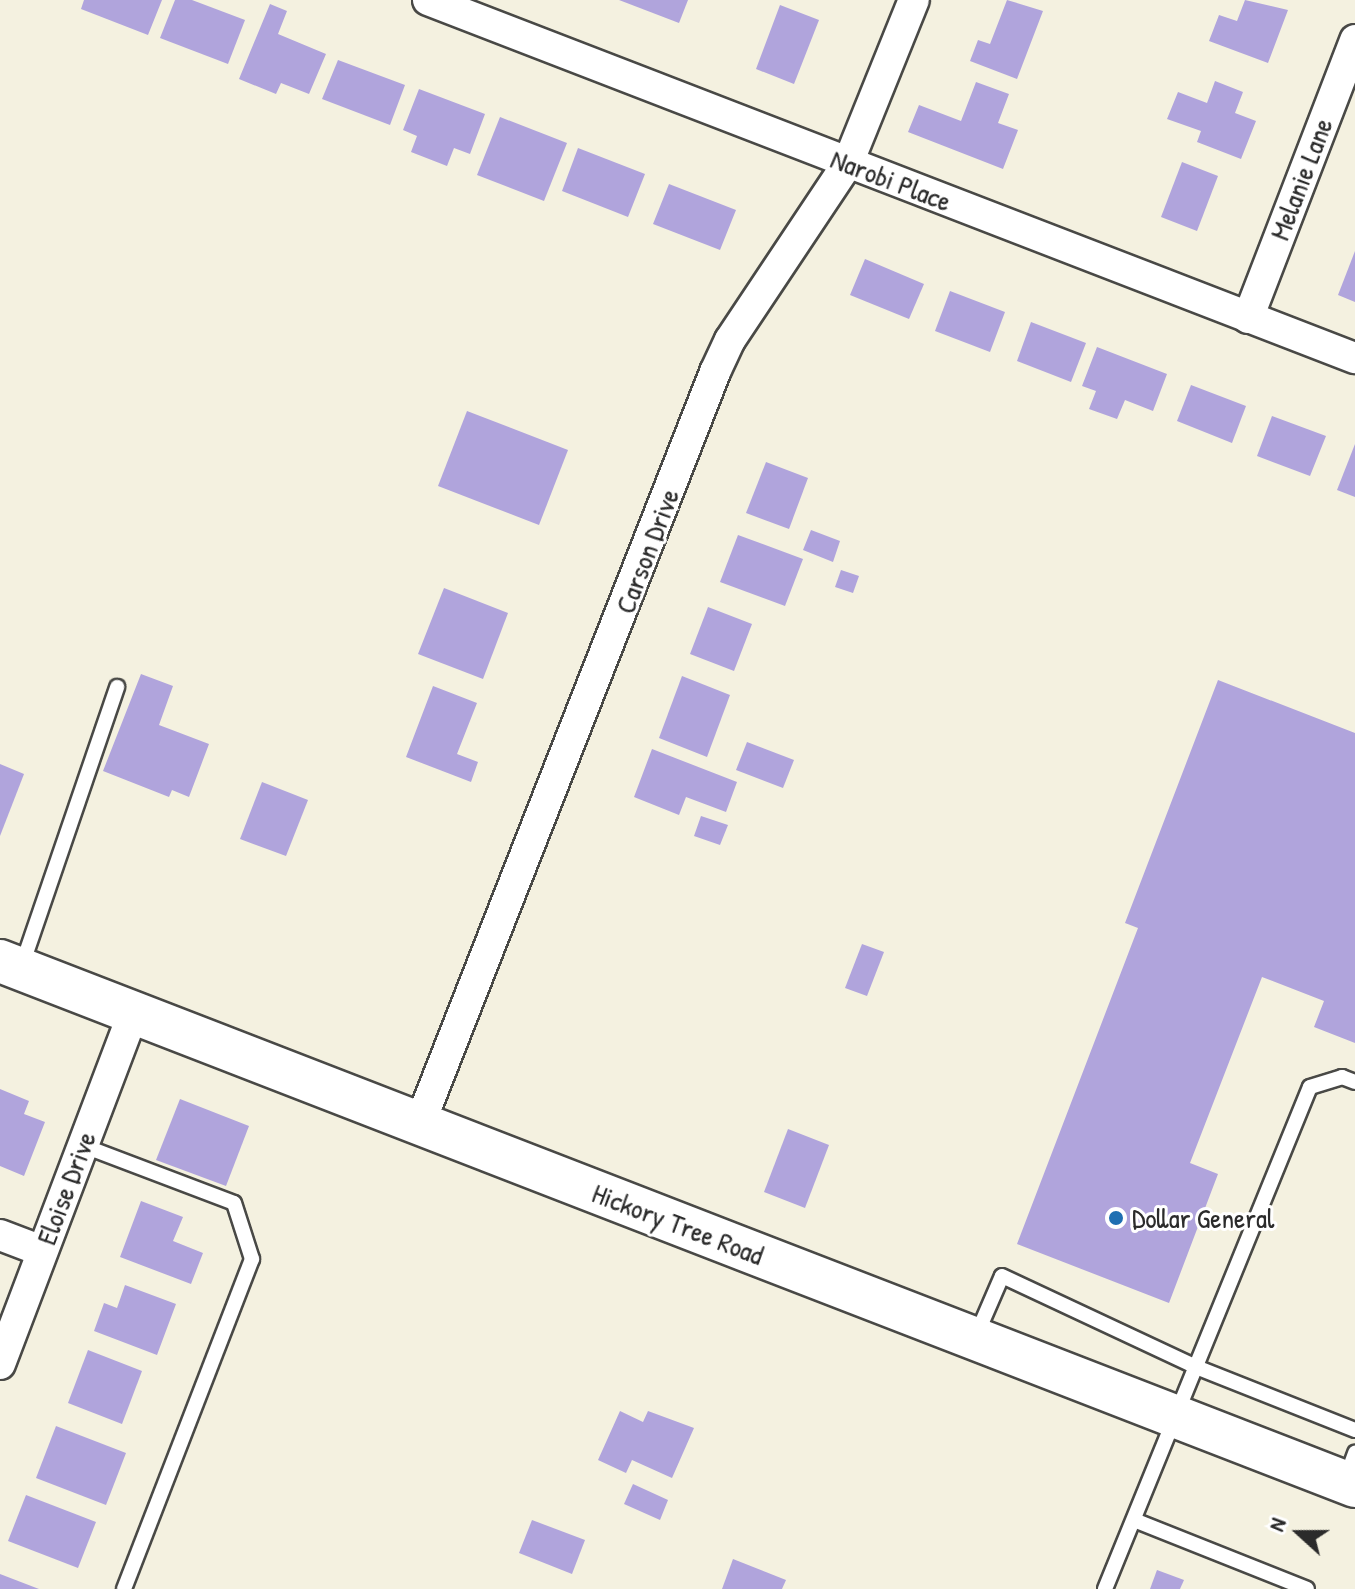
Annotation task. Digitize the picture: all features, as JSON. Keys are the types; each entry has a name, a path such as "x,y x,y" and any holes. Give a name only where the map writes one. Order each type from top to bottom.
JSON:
{"street":[{"name":"Narobi Place","path":"428,0 1355,358"},
{"name":"Carson Drive","path":"420,1123 715,372 730,340 848,163 914,0"},
{"name":"Melanie Lane","path":"1248,318 1355,40"},
{"name":"Hickory Tree Road","path":"10,965 1175,1418 1352,1474"},
{"name":"Eloise Drive","path":"0,1364 133,1013"},
{"path":"0,1235 42,1251"}],"lane":[{"path":"10,965 117,687"},
{"path":"1105,1589 1310,1087 1342,1077 1355,1082"},
{"path":"84,1146 234,1203 252,1259 124,1589"},
{"path":"974,1340 1002,1276 1196,1367 1355,1430"},
{"path":"1134,1520 1307,1589"}],"building":[{"path":"84,0 162,0 148,35 81,9"},
{"path":"175,0 192,0 245,20 228,64 160,38"},
{"path":"619,0 688,0 679,23"},
{"path":"1007,0 1043,11 1017,79 970,61 978,40 990,44"},
{"path":"1245,0 1288,10 1268,63 1209,41 1219,15 1237,21"},
{"path":"270,4 287,11 278,34 326,54 309,94 281,83 276,94 239,79"},
{"path":"780,5 819,20 794,84 756,69"},
{"path":"338,60 405,85 390,125 322,99"},
{"path":"1215,81 1243,92 1235,113 1256,121 1241,159 1197,142 1201,131 1167,119 1178,92 1207,103"},
{"path":"976,82 1009,94 998,123 1018,130 1003,169 908,132 919,105 961,121"},
{"path":"419,89 485,114 470,154 454,148 447,166 411,152 417,136 403,130"},
{"path":"500,117 567,143 544,201 477,175"},
{"path":"578,148 645,174 628,217 562,191"},
{"path":"1182,162 1218,176 1197,231 1161,217"},
{"path":"669,184 736,210 720,250 653,224"},
{"path":"1355,251 1355,302 1338,295"},
{"path":"865,259 924,284 909,319 850,295"},
{"path":"950,291 1005,312 990,352 935,331"},
{"path":"1031,322 1086,343 1071,382 1017,361"},
{"path":"1097,347 1167,374 1153,411 1125,400 1117,419 1089,409 1096,391 1082,386"},
{"path":"1191,385 1246,406 1232,443 1177,421"},
{"path":"467,411 568,450 539,525 438,486"},
{"path":"1272,416 1326,436 1310,476 1257,456"},
{"path":"1355,444 1355,497 1337,490"},
{"path":"766,462 808,478 789,529 746,513"},
{"path":"811,530 840,541 833,562 803,550"},
{"path":"738,535 803,559 785,606 720,582"},
{"path":"841,570 859,576 853,593 835,587"},
{"path":"444,588 508,613 483,679 418,654"},
{"path":"708,607 752,624 734,671 690,654"},
{"path":"141,674 173,686 159,725 209,744 189,797 172,790 169,797 103,771"},
{"path":"682,676 730,695 707,757 659,738"},
{"path":"1218,680 1355,733 1355,1043 1314,1027 1324,1001 1262,977 1190,1163 1218,1174 1169,1303 1017,1244 1138,928 1125,923"},
{"path":"433,686 477,703 457,754 478,762 471,782 406,757"},
{"path":"747,742 794,760 783,788 736,770"},
{"path":"652,749 737,782 726,812 686,797 679,815 634,797"},
{"path":"0,764 24,774 0,836"},
{"path":"262,782 308,800 286,856 240,839"},
{"path":"701,816 728,825 720,845 694,836"},
{"path":"862,944 884,952 867,996 845,988"},
{"path":"0,1089 29,1101 24,1114 45,1122 24,1176 0,1166"},
{"path":"180,1099 249,1126 226,1186 156,1160"},
{"path":"788,1129 829,1145 805,1208 764,1192"},
{"path":"141,1201 183,1217 173,1241 203,1253 191,1284 120,1257"},
{"path":"125,1285 176,1304 157,1355 94,1331 104,1303 117,1308"},
{"path":"88,1350 142,1371 122,1424 68,1403"},
{"path":"620,1411 643,1422 648,1411 694,1428 672,1478 632,1460 626,1473 598,1460"},
{"path":"56,1426 126,1453 106,1505 36,1478"},
{"path":"633,1484 668,1500 660,1520 624,1504"},
{"path":"26,1495 96,1522 78,1568 8,1541"},
{"path":"532,1520 585,1540 572,1574 519,1553"},
{"path":"733,1559 786,1580 782,1589 722,1589"},
{"path":"1157,1570 1184,1580 1180,1589 1150,1589"},
{"path":"0,1574 39,1589 0,1589"}],"place":[{"name":"Dollar General","path":"1116,1218"}]}
